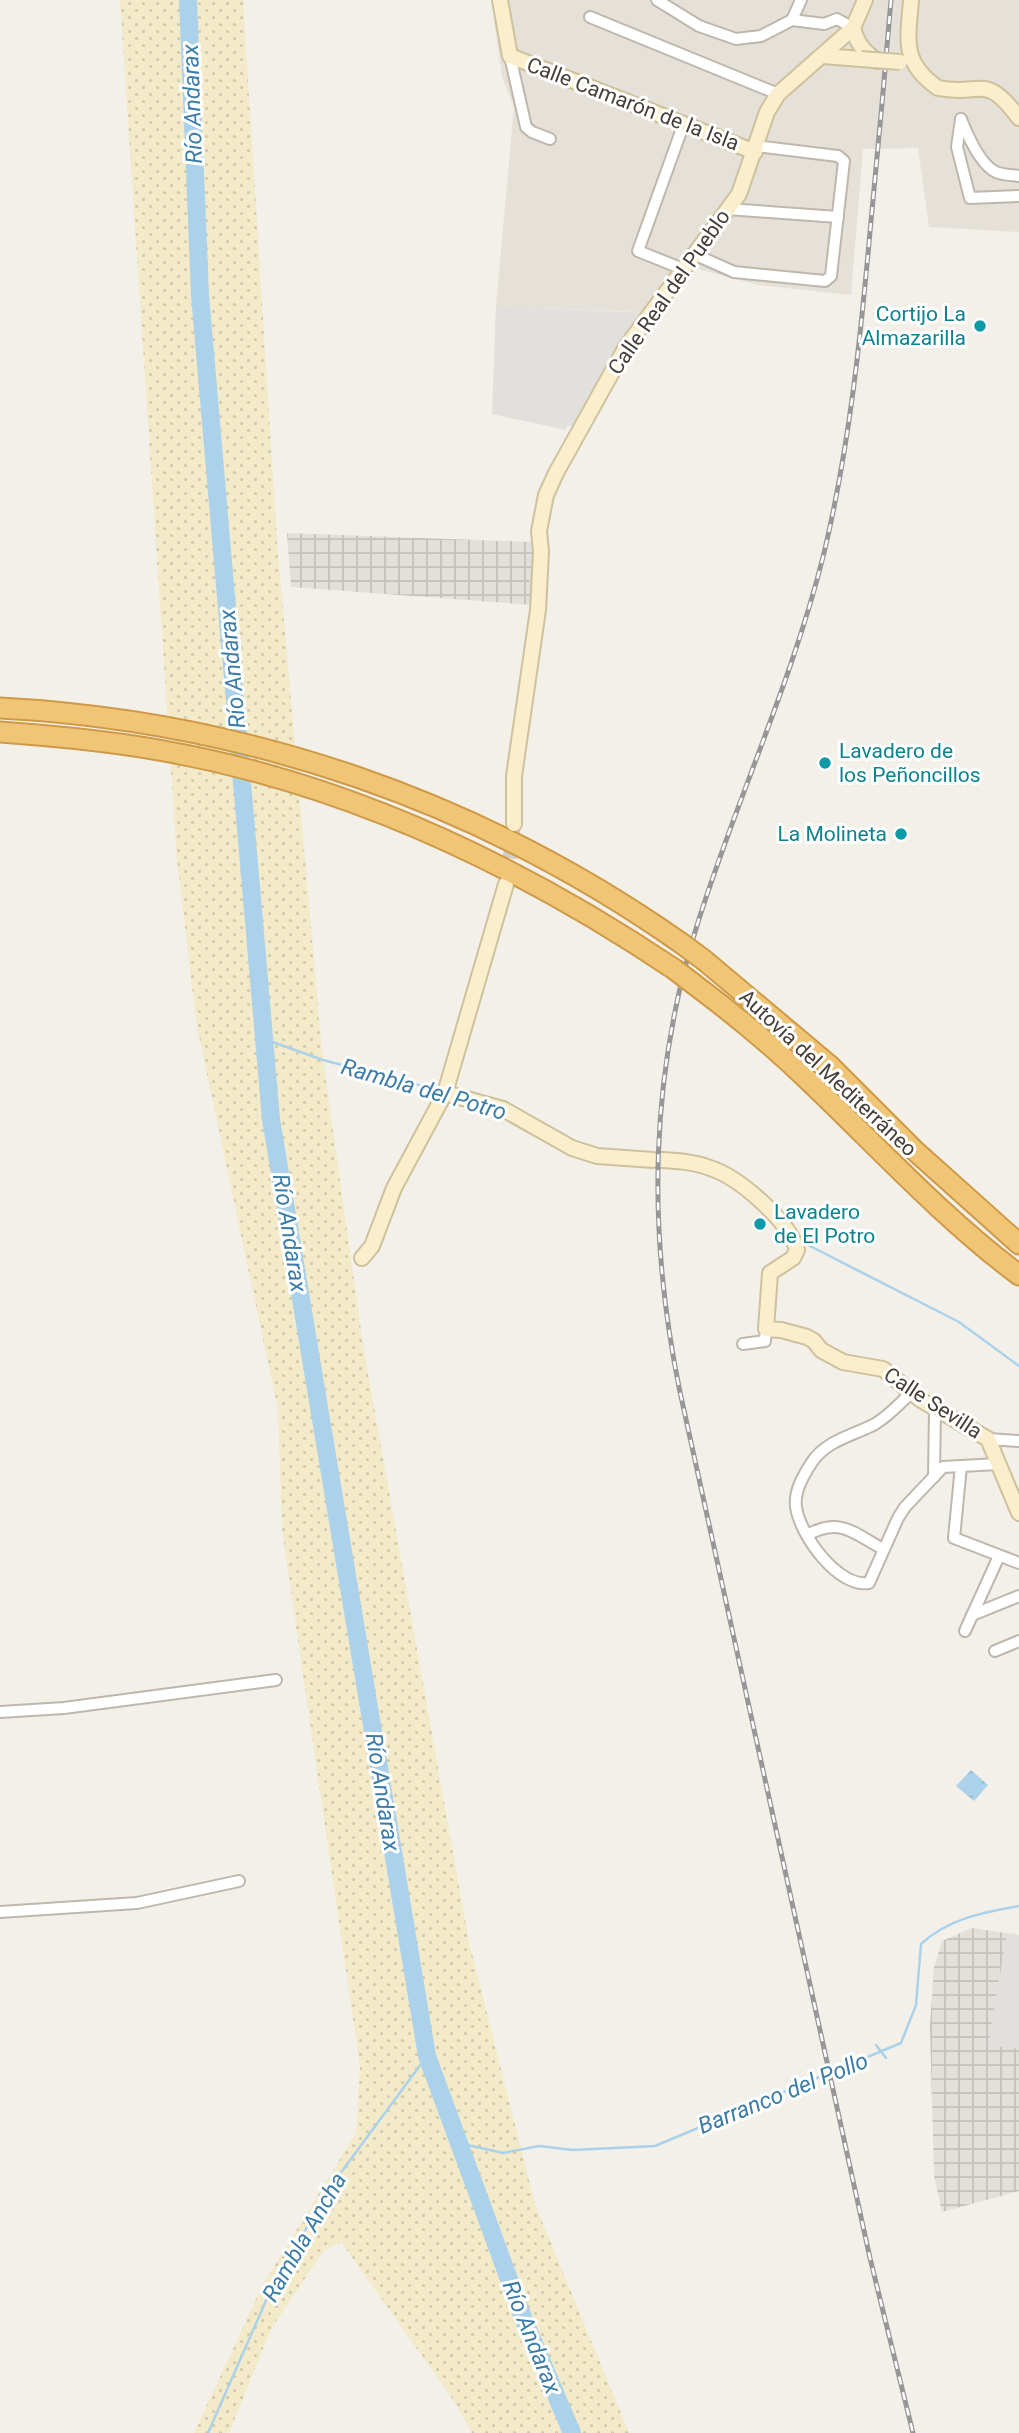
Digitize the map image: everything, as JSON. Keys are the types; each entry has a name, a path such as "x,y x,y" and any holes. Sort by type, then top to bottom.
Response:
{"highway":[{"name":"Autovía del Mediterráneo","path":"0,708 107,716 219,737 300,758 368,780 443,810 534,853 625,904 704,960 829,1065 913,1149 1019,1244"},
{"name":"Autovía del Mediterráneo","path":"0,732 162,750 270,775 370,808 443,838 522,876 601,921 674,969 753,1031 809,1080 959,1227 1019,1275"}],"street":[{"path":"500,0 527,127 532,132 550,139"},
{"path":"792,20 801,0"},
{"name":"Calle Real del Pueblo","path":"514,824 514,776 535,635 541,552 539,531 546,495 626,347 739,194 767,112 778,94 842,40 853,28 865,0"},
{"path":"907,63 911,0"},
{"path":"664,2 699,26 737,38 761,36 792,20 824,24 837,19 853,28 856,41 869,60"},
{"path":"590,17 778,94"},
{"path":"842,40 842,48 869,60"},
{"name":"Calle Camarón de la Isla","path":"510,56 755,149"},
{"path":"823,56 907,63 938,88 989,88 999,95 1019,118"},
{"path":"1018,196 970,198 957,146 961,118 968,137 987,165 996,172 1019,176"},
{"path":"682,269 638,251 684,123"},
{"path":"696,255 734,272 825,281 831,275 844,161 838,156 755,149"},
{"path":"728,209 838,218"},
{"path":"362,1258 372,1246 394,1188 445,1093 506,884"},
{"path":"445,1093 503,1109 572,1149 597,1156 688,1162 712,1168 760,1199 794,1237 797,1250 793,1258 770,1273 765,1341 743,1344"},
{"name":"Calle Sevilla","path":"766,1329 807,1337 821,1350 843,1362 883,1369 935,1409 988,1439 1019,1513"},
{"path":"912,1392 877,1423 821,1450 799,1484 796,1495 799,1520 815,1552 852,1581 860,1585 869,1583 905,1507 943,1467 998,1464"},
{"path":"934,1477 935,1409"},
{"path":"988,1439 1019,1441"},
{"path":"961,1466 954,1538 1019,1563"},
{"path":"807,1535 824,1527 846,1528 883,1549"},
{"path":"964,1632 999,1556"},
{"path":"972,1615 1019,1596"},
{"path":"995,1651 1019,1641"},
{"path":"0,1712 64,1708 276,1680"},
{"path":"0,1912 137,1903 239,1881"}],"shaded area":[{"path":"493,0 1019,0 1019,232 929,227 918,148 863,149 851,295 758,285 694,268 658,313 496,306 514,107 502,77"},
{"path":"496,306 646,313 580,426 567,426 566,430 492,414"},
{"path":"287,533 532,542 532,605 291,587"},
{"path":"972,1928 1019,1935 1019,2191 942,2212 934,2176 930,2026 934,1967 942,1941"},
{"path":"1007,1933 1019,1935 1019,2049 988,2045"}],"sand":[{"path":"120,0 243,0 277,541 322,1052 363,1345 469,1942 535,2204 629,2433 472,2433 454,2401 341,2242 324,2250 271,2329 229,2433 194,2433 262,2286 356,2133 360,2067 282,1530 278,1410 197,1027 177,861"}],"water":[{"path":"971,1770 988,1785 974,1801 956,1786"}],"waterway":[{"name":"Río Andarax","path":"188,0 200,295 271,1119 427,2056 524,2320 572,2433"},
{"name":"Rambla del Potro","path":"264,1039 323,1060 442,1091"},
{"name":"Rambla del Potro","path":"799,1238 804,1243 959,1322 1019,1366"},
{"name":"Barranco del Pollo","path":"459,2143 503,2153 539,2146 573,2150 655,2146 901,2043 916,2005 921,1944 931,1935 954,1923 979,1914 1019,1906"},
{"name":"Barranco del Pollo","path":"876,2045 886,2058"},
{"name":"Rambla Ancha","path":"208,2433 272,2287 331,2186 427,2056"}],"tunnel":[{"path":"507,879 514,824"}],"railway":[{"path":"891,0 859,347 841,471 824,553 797,646 714,873 682,978 662,1095 658,1213 669,1332 680,1392 870,2258 913,2433"}],"place":[{"name":"Cortijo La Almazarilla","path":"980,326"},
{"name":"Lavadero de los Peñoncillos","path":"825,763"},
{"name":"La Molineta","path":"901,834"},
{"name":"Lavadero de El Potro","path":"760,1224"}]}
